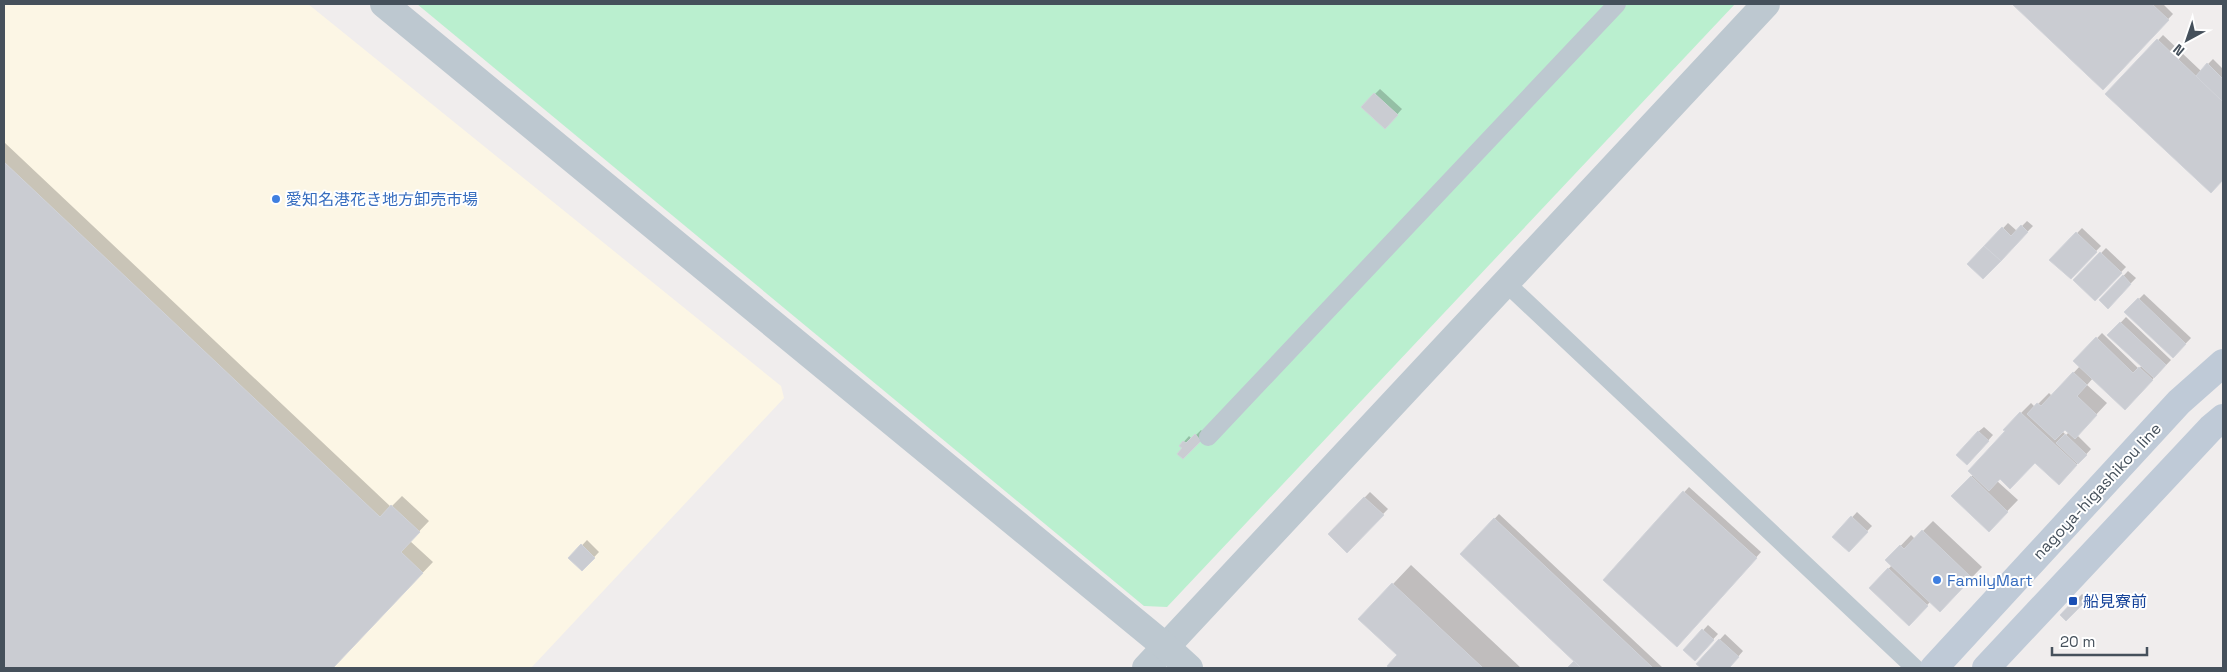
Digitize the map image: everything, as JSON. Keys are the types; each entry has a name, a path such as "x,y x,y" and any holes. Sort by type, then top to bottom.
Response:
{"main road":[{"name":"nagoya-higashikou line","path":"1934,668 2179,402 2223,363"},
{"path":"1986,668 2211,428 2223,418"}],"street":[{"path":"384,4 1166,647 1189,668"},
{"path":"1146,668 1766,4"}],"lane":[{"path":"1208,437 1617,4"},
{"path":"1506,283 1915,668"}],"shaded area":[{"name":"愛知名港花き地方卸売市場","path":"4,4 308,4 781,386 784,398 531,668 4,668"}],"green space":[{"path":"417,4 1735,4 1167,607 1144,606"}],"building":[{"path":"2012,4 2152,4 2169,20 2103,90"},
{"path":"2157,39 2223,102 2223,180 2211,193 2105,94"},
{"path":"2207,63 2223,79 2223,102 2196,76"},
{"path":"1374,93 1398,115 1385,129 1361,107"},
{"path":"4,162 380,517 391,505 420,532 401,552 423,573 333,668 4,668"},
{"path":"2021,225 2028,232 2001,261 1984,246 2002,227 2011,236"},
{"path":"2076,232 2097,252 2071,279 2049,260"},
{"path":"1984,246 2001,261 1983,279 1967,264"},
{"path":"2100,252 2122,273 2095,301 2073,280"},
{"path":"2123,275 2131,284 2108,309 2099,300"},
{"path":"2138,298 2186,344 2173,358 2124,312"},
{"path":"2120,322 2166,365 2154,378 2107,335"},
{"path":"2096,337 2133,373 2139,367 2153,380 2125,410 2073,361"},
{"path":"2073,372 2087,385 2077,396 2097,415 2075,439 2065,430 2055,440 2027,414 2037,403 2041,406"},
{"path":"2020,412 2077,465 2059,485 2035,463 2010,489 2000,479 1989,491 1968,471"},
{"path":"1978,431 1989,441 1967,465 1956,455"},
{"path":"1195,434 1201,441 1183,459 1177,454 1182,448 1179,446 1183,441 1186,443"},
{"path":"2065,434 2087,455 2078,464 2056,443"},
{"path":"1971,476 2008,512 1989,532 1951,496"},
{"path":"1683,491 1757,558 1677,647 1603,580"},
{"path":"1364,497 1384,515 1347,553 1328,534"},
{"path":"1851,516 1868,532 1849,552 1832,537"},
{"path":"1494,518 1653,668 1579,668 1460,554"},
{"path":"1922,530 1972,578 1940,612 1885,560 1900,545 1904,549"},
{"path":"581,544 595,558 582,571 568,558"},
{"path":"1888,568 1928,606 1909,626 1869,588"},
{"path":"1392,583 1483,668 1389,668 1387,666 1397,655 1358,619"},
{"path":"2076,598 2083,604 2066,621 2060,615"},
{"path":"1702,629 1714,640 1695,661 1683,650"},
{"path":"1719,639 1739,657 1729,668 1701,668 1696,664"},
{"path":"1574,661 1580,667 1567,668"}],"place":[{"name":"愛知名港花き地方卸売市場","path":"276,199"},
{"name":"FamilyMart","path":"1937,580"},
{"name":"船見寮前","path":"2073,601"}]}
